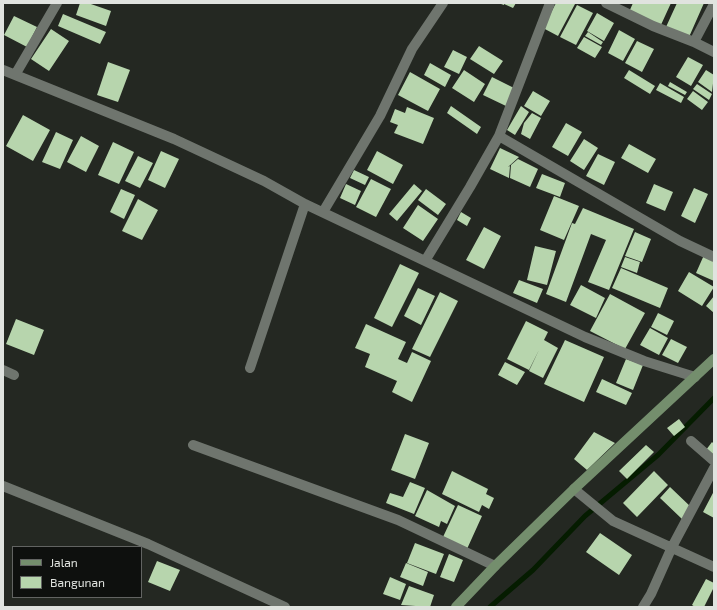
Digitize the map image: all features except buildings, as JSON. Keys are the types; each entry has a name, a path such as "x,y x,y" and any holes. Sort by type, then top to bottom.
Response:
{"main road":[{"path":"456,607 494,566 574,489 714,359"}],"street":[{"path":"15,75 57,3"},
{"path":"323,212 380,116 412,49 443,3"},
{"path":"425,261 499,136 550,3"},
{"path":"606,3 652,26 694,42 714,52"},
{"path":"694,42 714,4"},
{"path":"3,70 174,139 264,181 305,204 585,337 644,361 695,377"},
{"path":"499,136 674,237 714,257"},
{"path":"250,368 305,204"},
{"path":"3,370 14,375"},
{"path":"691,441 714,461"},
{"path":"193,445 398,520 494,566"},
{"path":"643,607 651,594 672,547 714,468"},
{"path":"3,486 148,544 285,607"},
{"path":"574,489 613,521 714,567"}],"waterway":[{"path":"490,607 533,570 585,516 658,455 714,398"}]}
